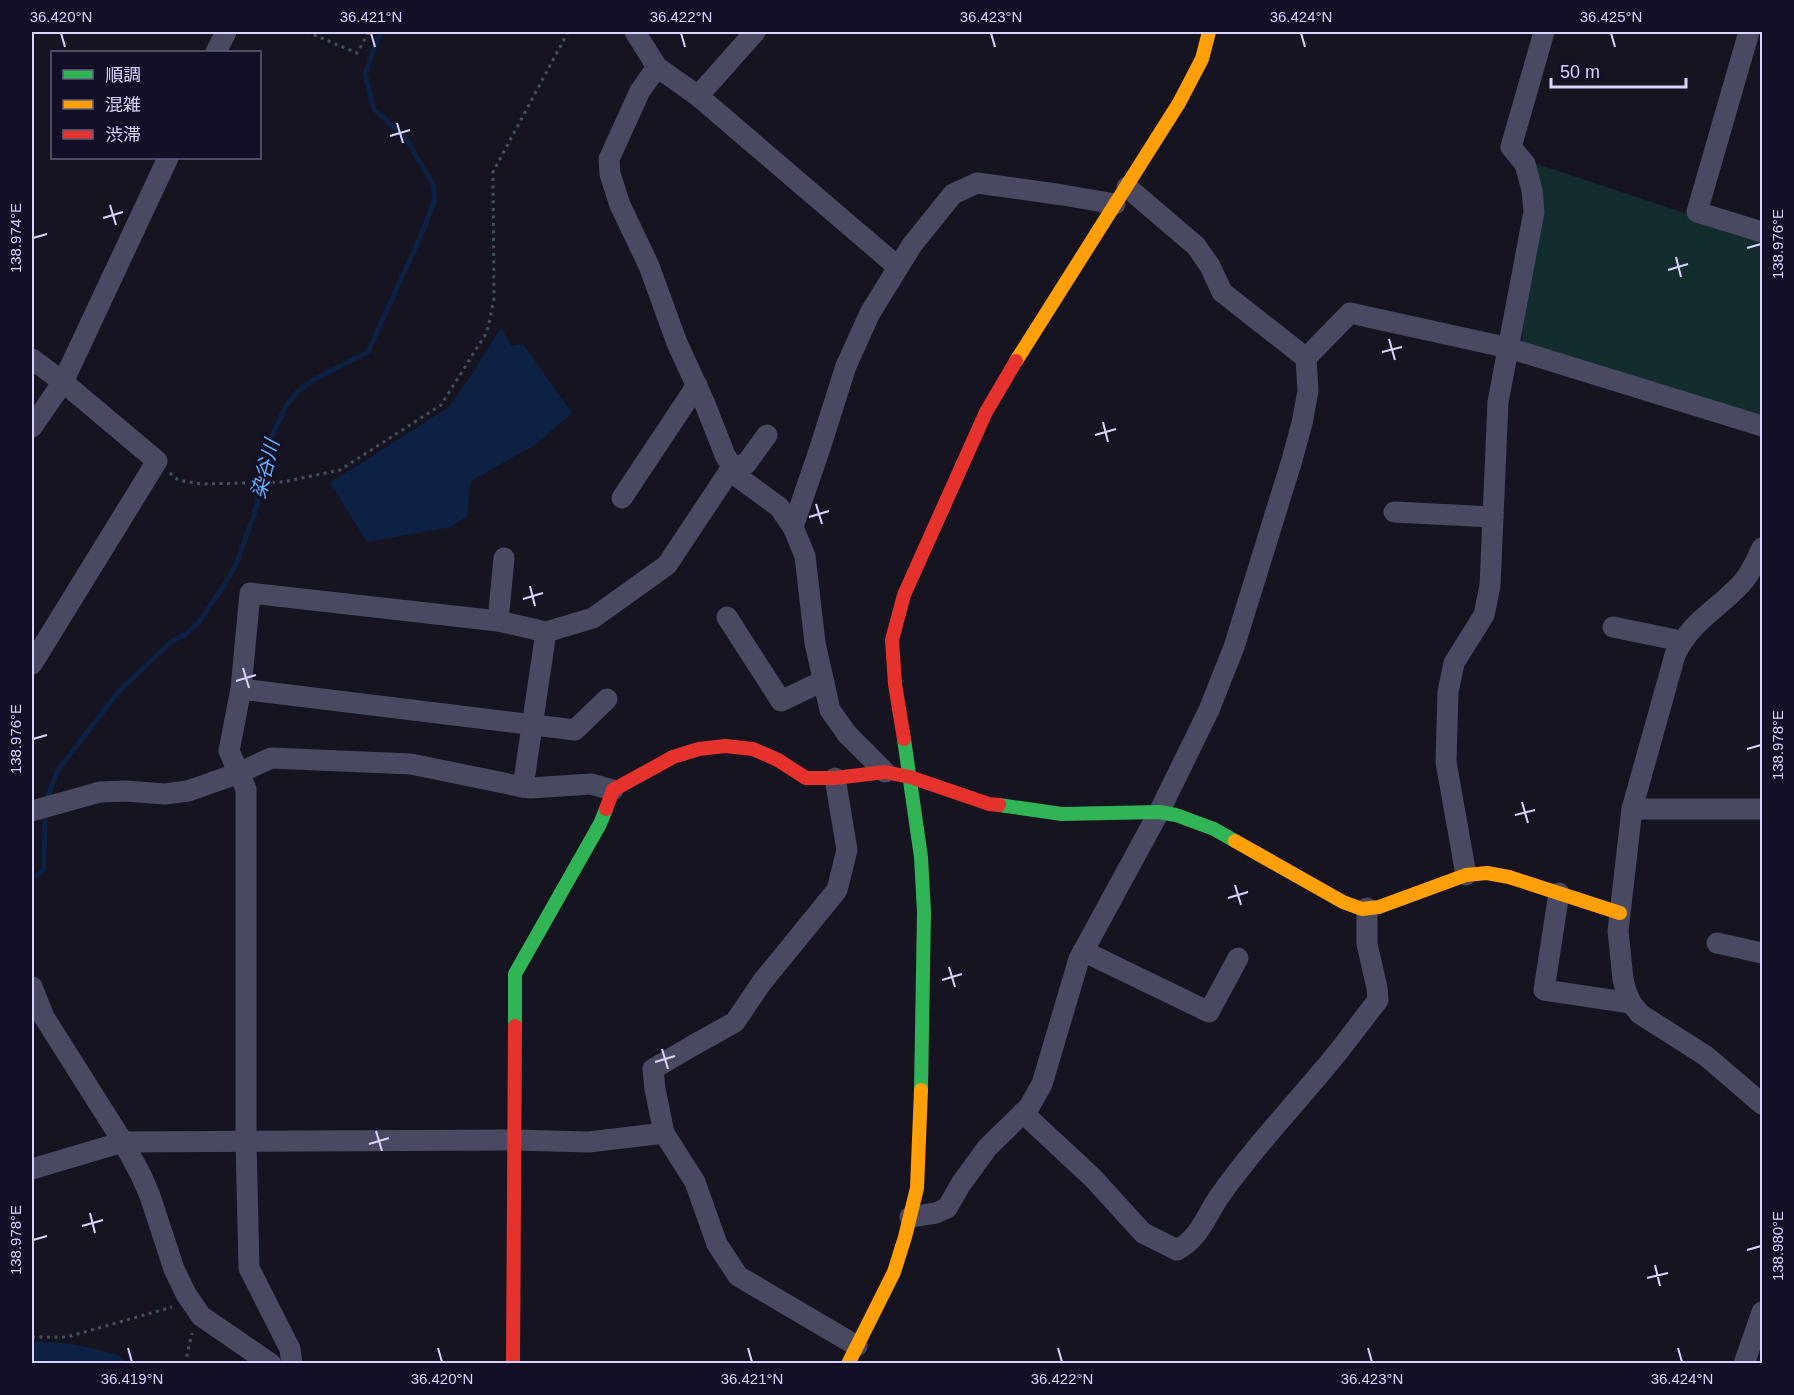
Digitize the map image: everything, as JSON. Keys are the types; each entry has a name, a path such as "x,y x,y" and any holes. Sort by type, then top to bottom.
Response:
{"street":[{"path":"216,51 226,32"},
{"path":"635,32 657,67 698,96 898,267"},
{"path":"698,96 755,32"},
{"path":"1466,875 1446,762 1448,692 1454,663 1484,615 1490,586 1498,402 1534,212 1532,190 1525,164 1511,147 1544,32"},
{"path":"1749,32 1697,212 1762,232"},
{"path":"835,778 847,850 837,890 762,982 735,1022 653,1069 664,1133 695,1182 717,1244 738,1276 853,1355 894,1272 917,1188 924,912 921,857 895,684 892,640 904,595 986,412 1027,342 1179,103 1202,59 1210,33"},
{"path":"657,67 640,91 609,159 610,174 620,205 649,266 677,343 697,385 725,455 738,477 779,507 793,527 805,556 815,643 830,710 847,734 885,772"},
{"path":"32,427 63,382 168,159"},
{"path":"793,527 846,366 870,313 912,245 953,194 977,183 1063,195 1121,196 1196,246 1222,292 1306,358"},
{"path":"910,1217 936,1214 947,1208 987,1148 1029,1107 1042,1084 1079,959 1159,812 1209,710 1234,647 1302,423 1308,391 1306,358 1350,313 1509,348 1762,426"},
{"path":"32,359 157,461 32,664"},
{"path":"622,498 697,385"},
{"path":"292,1364 290,1349 249,1268 246,1141 246,789 229,752 241,689 250,593 498,621 546,632 593,618 667,565 732,467 746,464 767,435"},
{"path":"1394,513 1493,517"},
{"path":"1762,548 1742,584 1681,641 1632,809 1618,931 1626,991 1631,1003 1640,1014 1706,1056 1762,1104"},
{"path":"498,621 504,558"},
{"path":"727,617 781,701 823,681"},
{"path":"1613,627 1681,641"},
{"path":"523,787 546,632"},
{"path":"241,689 574,730 607,699"},
{"path":"513,1364 515,974 600,824 613,790 673,757 699,749 725,746 753,749 778,760 806,778 835,778 885,772 910,777 989,804 1062,814 1159,812 1176,815 1215,829 1343,902 1362,909 1379,907 1466,875 1487,873 1498,874 1620,913"},
{"path":"32,811 100,792 165,794 188,791 239,773 271,758 411,764 523,787 591,784 613,790"},
{"path":"1632,809 1762,809"},
{"path":"1559,893 1544,990 1631,1003"},
{"path":"1023,1113 1093,1178 1143,1233 1177,1250 1185,1246 1203,1226 1210,1210 1238,1169 1325,1068 1378,1000 1367,944 1367,908"},
{"path":"1717,943 1762,953"},
{"path":"1083,951 1209,1012 1238,958"},
{"path":"32,987 44,1017 123,1142 141,1175 174,1269 196,1309 272,1364"},
{"path":"32,1169 123,1142 514,1140 589,1142 664,1133"},
{"path":"1744,1364 1762,1312"}],"path":[{"path":"307,32 357,53 369,32"},
{"path":"157,461 178,480 202,484 283,482 340,470 441,405 487,332 492,310 494,299 493,172 568,32"},
{"path":"32,1337 67,1337 196,1309 185,1364"}],"green space":[{"path":"1534,163 1762,239 1762,419 1524,346 1522,334 1537,239"}],"water":[{"path":"501,327 511,346 523,344 572,413 535,445 471,481 467,516 451,527 367,542 330,483 449,407"}],"waterway":[{"name":"染谷川","path":"46,801 58,770 119,691 172,641 186,634 198,623 225,584 237,562 254,515 265,473 269,442 286,406 298,391 315,379 368,352 422,233 435,199 433,184 405,137 374,109 365,74 382,32"},
{"name":"染谷川","path":"32,877 44,869 45,813"},
{"path":"32,1352 63,1353 114,1364"}],"traffic: fast":[{"path":"904,739 921,857 924,912 921,1090"},
{"path":"999,805 1062,814 1159,812 1176,815 1214,829 1235,841"},
{"path":"515,1026 515,974 600,824 606,809"}],"traffic: slow":[{"path":"1016,361 1179,103 1202,59 1209,32"},
{"path":"1235,841 1343,902 1362,909 1379,907 1466,875 1487,873 1509,877 1620,913"},
{"path":"848,1364 894,1272 905,1237 917,1188 921,1090"}],"traffic: jam":[{"path":"904,739 895,684 892,640 904,595 986,412 1016,361"},
{"path":"606,809 613,790 673,757 699,749 725,746 753,749 778,760 806,778 835,778 885,772 910,777 989,804 999,805"},
{"path":"513,1364 515,1026"}]}
